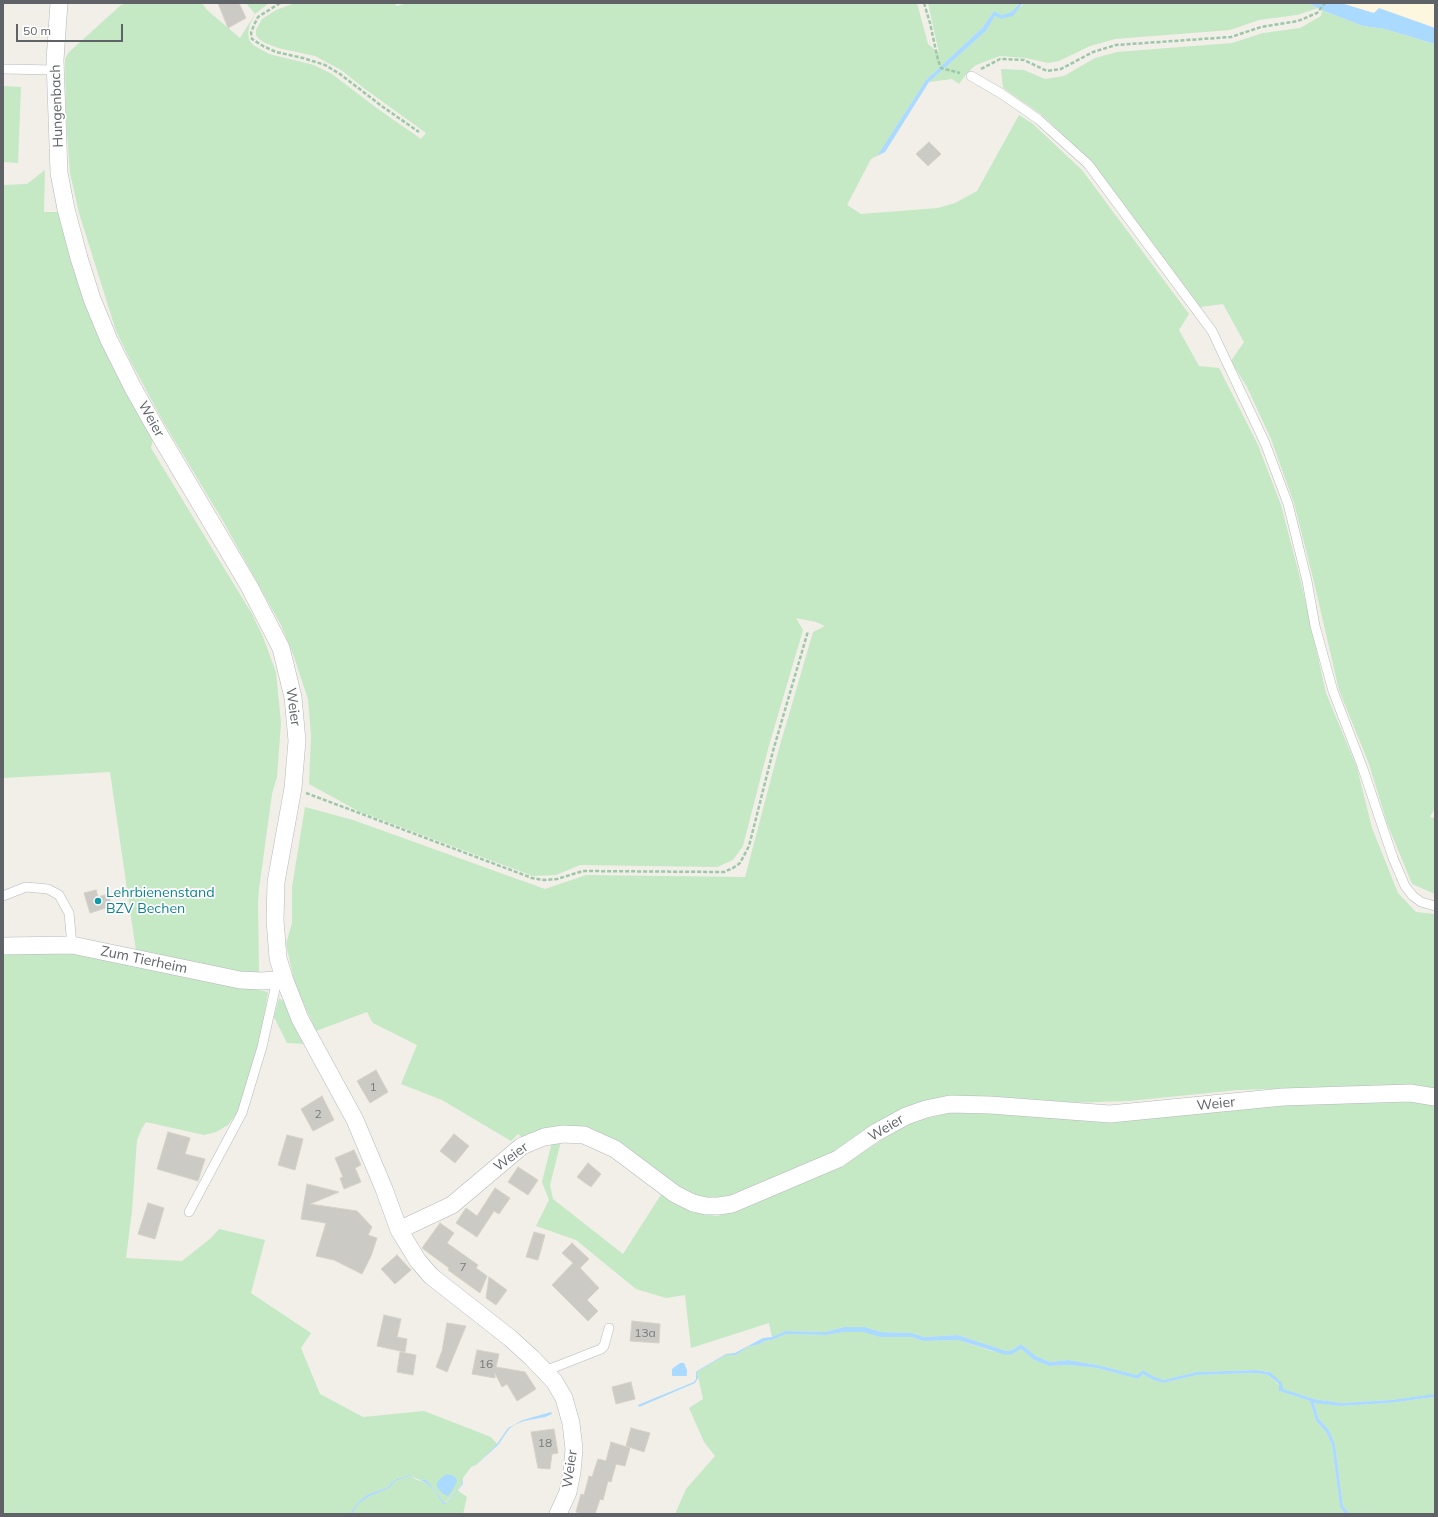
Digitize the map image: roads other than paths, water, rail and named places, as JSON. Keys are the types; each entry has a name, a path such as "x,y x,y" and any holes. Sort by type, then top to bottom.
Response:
{"street":[{"name":"Hungenbach","path":"59,3 56,31 55,70 60,173 66,209"},
{"name":"Weier","path":"66,209 78,258 92,299 109,340 133,388 249,586 281,648 294,697 297,741 293,788 276,882 275,920 280,979 355,1120 384,1188 399,1230 418,1261 431,1276 510,1338 545,1371 554,1381 564,1398 571,1423 573,1442 572,1472 568,1492 558,1514"},
{"name":"Zum Tierheim","path":"3,946 72,945 240,980 280,979"},
{"name":"Weier","path":"399,1230 452,1204 522,1146 544,1137 563,1134 584,1135 615,1149 675,1194 694,1203 706,1206 719,1206 732,1204 838,1159 875,1133 906,1116 926,1109 950,1104 990,1105 1110,1114 1283,1097 1403,1093 1435,1097"}],"lane":[{"path":"3,69 55,70"},
{"path":"971,76 1002,94 1038,118 1088,164 1212,332 1265,443 1288,504 1307,581 1316,626 1333,691 1362,766 1393,858 1405,886 1413,896 1421,902 1435,906"},
{"path":"3,896 26,887 48,889 59,895 69,913 72,945"},
{"path":"189,1212 242,1112 262,1047 280,979"},
{"path":"545,1371 601,1349 604,1346 609,1328"}],"water":[{"path":"1020,3 1023,3 1013,16 1001,19 995,16 986,31 929,82 885,152 877,156 926,80 982,28 994,11 1002,15 1011,12"},
{"path":"1308,3 1341,3 1374,13 1379,8 1435,28 1435,44 1385,29 1363,26"},
{"path":"844,1327 865,1327 881,1332 912,1333 924,1337 958,1335 1006,1351 1012,1350 1021,1344 1036,1356 1050,1362 1068,1360 1098,1365 1137,1375 1143,1370 1163,1380 1196,1372 1256,1370 1270,1372 1282,1383 1283,1389 1314,1399 1341,1403 1390,1400 1435,1394 1435,1397 1390,1403 1341,1406 1314,1403 1319,1419 1329,1430 1335,1444 1343,1506 1350,1514 1345,1514 1340,1507 1332,1445 1326,1432 1316,1421 1310,1401 1279,1391 1279,1384 1268,1375 1256,1373 1197,1375 1163,1383 1151,1379 1143,1374 1138,1379 1097,1368 1068,1365 1049,1366 1034,1360 1021,1349 1013,1354 1006,1355 958,1340 923,1341 911,1337 880,1337 864,1332 845,1332 826,1335 786,1334 748,1347 736,1355 726,1355 697,1372 698,1378 695,1383 639,1407 638,1405 694,1382 697,1371 726,1354 735,1353 763,1338 772,1337 785,1331 825,1332"},
{"path":"680,1363 684,1363 687,1370 687,1376 672,1376 672,1369"},
{"path":"551,1412 552,1414 545,1417 524,1421 514,1425 509,1429 498,1445 476,1465 497,1444 508,1428 523,1420"},
{"path":"447,1474 454,1476 457,1481 448,1496 443,1494 437,1487 437,1483 440,1479"},
{"path":"410,1475 416,1478 410,1476 395,1481 389,1488 368,1497 358,1504 352,1514 350,1514 357,1503 367,1495 388,1487 394,1480"},
{"path":"463,1478 463,1484 446,1504 443,1504 434,1490 425,1482 418,1479 426,1480 435,1490 444,1503 446,1503 462,1484"}],"place":[{"name":"Lehrbienenstand BZV Bechen","path":"98,901"}]}
